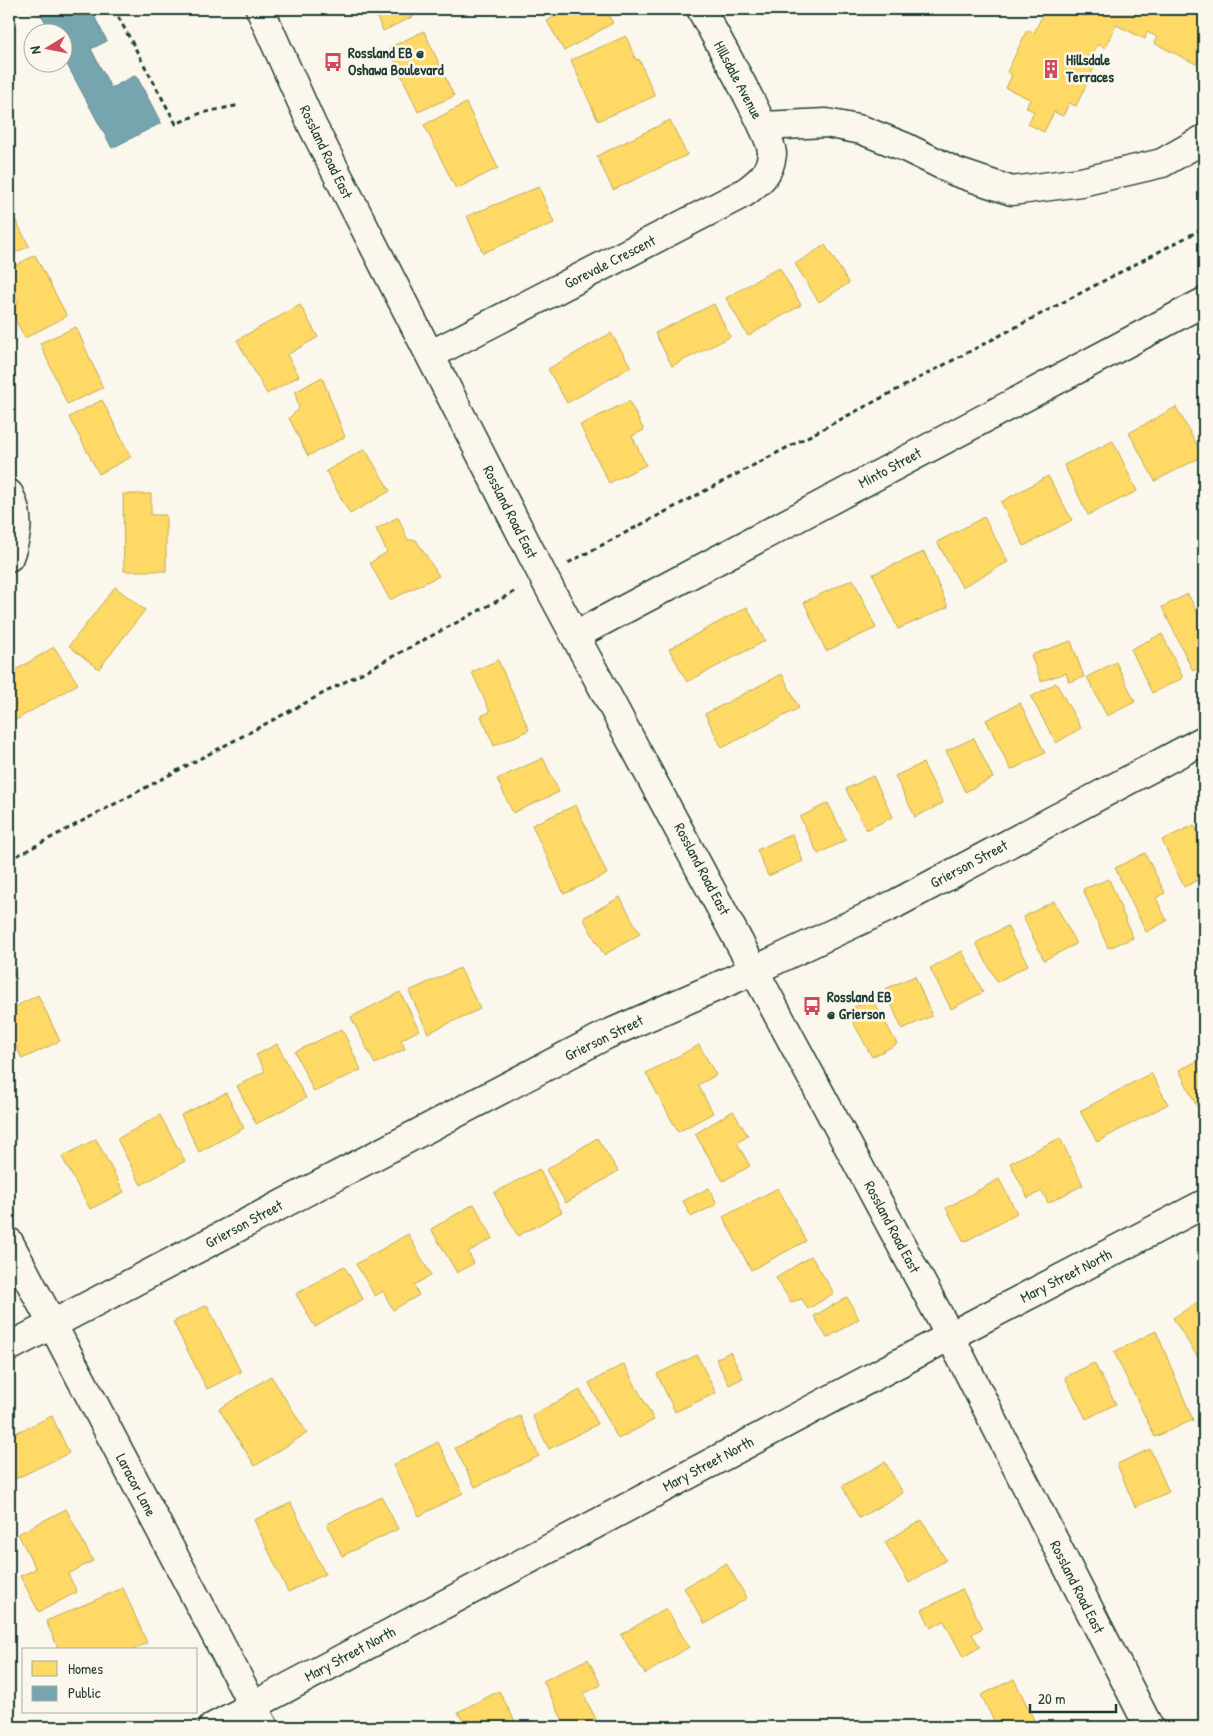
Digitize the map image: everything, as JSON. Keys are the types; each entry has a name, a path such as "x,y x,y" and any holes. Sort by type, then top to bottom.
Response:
{"street":[{"name":"Rossland Road East","path":"260,9 312,126 543,576 950,1336 1149,1727"},
{"name":"Hillsdale Avenue","path":"701,9 763,126 772,152"},
{"path":"763,126 826,123 862,130 905,147 956,172 1012,191 1081,182 1162,163 1204,139"},
{"name":"Gorevale Crescent","path":"430,355 744,193 766,175 772,152"},
{"name":"Minto Street","path":"576,635 1204,302"},
{"path":"9,494 14,505 17,537 9,557"},
{"name":"Grierson Street","path":"9,1347 606,1035 755,970 895,904 1204,740"},
{"name":"Mary Street North","path":"213,1727 258,1717 950,1336 1204,1204"},
{"name":"Laracor Lane","path":"9,1242 258,1717"}],"path":[{"path":"114,9 176,124 201,113 240,105"},
{"path":"579,557 1204,228"},
{"path":"9,860 517,590"}],"building: Homes":[{"path":"373,9 418,9 420,13 383,31"},
{"path":"557,9 605,9 613,23 564,51 547,21 560,13"},
{"name":"Hillsdale Terraces","path":"1038,9 1204,9 1204,60 1199,58 1196,64 1154,43 1157,37 1147,32 1145,39 1116,25 1105,48 1098,44 1089,62 1095,66 1076,106 1069,103 1063,116 1054,112 1044,132 1028,124 1034,111 1026,108 1030,99 1006,88 1012,75 1007,72 1027,30 1034,33 1042,16 1036,13"},
{"path":"424,31 454,96 418,112 389,48"},
{"path":"626,36 636,60 639,59 655,96 598,121 571,60"},
{"path":"466,103 498,168 456,189 424,125"},
{"path":"670,120 687,155 613,190 597,156"},
{"path":"539,187 554,223 483,253 467,216"},
{"path":"15,219 29,246 9,256 9,223"},
{"path":"825,245 849,283 819,302 795,264"},
{"path":"35,255 67,316 25,338 9,308 19,303 9,284 9,269"},
{"path":"779,267 801,305 748,336 726,298"},
{"path":"714,304 730,337 672,366 655,333"},
{"path":"300,305 318,337 287,355 299,376 267,394 237,340"},
{"path":"76,327 103,388 67,404 40,343"},
{"path":"611,333 631,367 567,403 548,369"},
{"path":"322,377 345,437 308,456 289,418 299,409 295,392"},
{"path":"1204,399 1204,414 1199,401"},
{"path":"102,400 131,457 99,474 69,417"},
{"path":"629,401 644,430 632,436 646,465 609,483 580,425"},
{"path":"1176,407 1203,456 1155,481 1129,433"},
{"path":"1113,441 1137,491 1088,515 1064,465"},
{"path":"365,449 390,491 350,514 326,471"},
{"path":"1048,476 1072,520 1024,546 1001,502"},
{"path":"123,494 151,494 151,515 166,515 166,571 124,571"},
{"path":"398,517 408,540 416,540 439,576 390,600 370,563 387,552 376,529"},
{"path":"984,517 1008,562 962,587 937,542"},
{"path":"924,552 948,607 898,629 873,574"},
{"path":"853,579 876,628 826,651 804,602"},
{"path":"115,587 145,610 99,669 69,646"},
{"path":"1188,594 1204,627 1204,666 1193,671 1162,607"},
{"path":"747,607 765,641 687,682 669,649"},
{"path":"1162,634 1183,678 1152,693 1131,649"},
{"path":"1071,641 1084,677 1069,682 1066,673 1041,681 1031,655"},
{"path":"54,647 78,684 14,721 9,712 9,674"},
{"path":"498,660 529,730 494,746 481,716 490,712 472,672"},
{"path":"1116,662 1135,702 1107,716 1087,677"},
{"path":"782,674 799,708 722,748 705,714"},
{"path":"1056,683 1081,728 1056,743 1031,697"},
{"path":"1020,703 1045,753 1011,770 986,720"},
{"path":"974,738 993,778 965,792 946,751"},
{"path":"543,758 559,792 513,813 497,779"},
{"path":"923,763 943,803 915,817 895,776"},
{"path":"873,776 893,817 866,830 846,789"},
{"path":"828,803 846,840 818,854 800,817"},
{"path":"576,805 607,874 564,894 532,825"},
{"path":"1194,825 1204,848 1204,894 1198,880 1184,887 1162,840"},
{"path":"792,834 803,861 768,876 757,850"},
{"path":"1145,853 1165,893 1156,898 1167,921 1146,932 1115,868"},
{"path":"1109,879 1133,938 1108,948 1083,889"},
{"path":"620,897 640,934 604,955 583,918"},
{"path":"1054,901 1076,944 1044,960 1023,917"},
{"path":"1007,926 1028,965 997,982 976,943"},
{"path":"962,951 983,992 951,1009 930,968"},
{"path":"9,959 16,975 9,978"},
{"path":"460,968 480,1009 428,1033 409,991"},
{"path":"915,976 932,1016 902,1029 885,989"},
{"path":"400,992 419,1030 401,1040 405,1049 375,1064 351,1017"},
{"path":"38,995 60,1041 22,1059 9,1031 9,1010"},
{"path":"872,998 897,1044 872,1057 847,1011"},
{"path":"342,1029 361,1070 314,1092 295,1052"},
{"path":"277,1044 306,1098 256,1124 237,1086 265,1071 256,1055"},
{"path":"699,1045 716,1075 698,1085 713,1113 678,1132 646,1073"},
{"path":"1204,1058 1204,1111 1200,1113 1179,1070"},
{"path":"1151,1073 1168,1104 1097,1142 1080,1111"},
{"path":"226,1093 244,1128 199,1152 181,1115"},
{"path":"733,1111 748,1136 737,1143 750,1166 723,1181 695,1134"},
{"path":"160,1115 185,1161 141,1185 117,1139"},
{"path":"597,1138 618,1171 566,1203 546,1170"},
{"path":"1060,1138 1083,1185 1048,1203 1042,1191 1028,1198 1010,1163"},
{"path":"96,1139 124,1192 90,1209 62,1157"},
{"path":"539,1169 562,1212 518,1236 494,1193"},
{"path":"999,1179 1017,1213 964,1242 946,1208"},
{"path":"709,1188 717,1204 691,1217 683,1201"},
{"path":"778,1188 806,1241 751,1270 723,1217"},
{"path":"474,1204 493,1238 468,1252 474,1263 457,1273 431,1229"},
{"path":"408,1234 431,1275 414,1285 419,1295 393,1310 383,1291 375,1296 356,1264"},
{"path":"811,1256 834,1293 808,1309 802,1299 791,1302 776,1278"},
{"path":"344,1266 363,1299 315,1327 296,1294"},
{"path":"847,1297 859,1319 827,1338 814,1316"},
{"path":"1200,1301 1204,1308 1204,1351 1197,1356 1173,1318"},
{"path":"207,1305 241,1372 207,1389 173,1322"},
{"path":"1156,1331 1193,1420 1155,1437 1114,1352"},
{"path":"730,1352 743,1378 729,1385 716,1359"},
{"path":"697,1355 716,1393 675,1412 657,1374"},
{"path":"1094,1363 1116,1404 1086,1419 1065,1377"},
{"path":"624,1364 654,1420 618,1439 589,1383"},
{"path":"271,1376 307,1433 255,1466 219,1409"},
{"path":"580,1390 598,1424 549,1449 532,1415"},
{"path":"52,1416 69,1453 9,1482 9,1436"},
{"path":"520,1416 539,1456 475,1487 455,1448"},
{"path":"438,1442 463,1493 419,1516 393,1465"},
{"path":"1150,1449 1169,1492 1135,1507 1117,1464"},
{"path":"885,1462 903,1493 859,1518 842,1486"},
{"path":"382,1497 398,1529 342,1556 327,1524"},
{"path":"291,1503 325,1574 288,1592 254,1520"},
{"path":"66,1509 93,1561 68,1574 77,1592 39,1612 20,1576 36,1569 18,1534"},
{"path":"922,1520 946,1560 909,1583 885,1542"},
{"path":"726,1563 747,1598 705,1624 684,1588"},
{"path":"123,1588 147,1643 137,1648 58,1648 46,1621"},
{"path":"962,1589 983,1628 972,1634 980,1647 963,1657 944,1621 931,1628 922,1610"},
{"path":"666,1608 689,1647 645,1674 621,1635"},
{"path":"1204,1626 1204,1639 1198,1629"},
{"path":"588,1659 601,1685 583,1694 596,1719 580,1727 566,1727 543,1681"},
{"path":"1014,1679 1037,1726 997,1727 981,1695"},
{"path":"499,1691 518,1727 466,1727 458,1712"}],"building: Public":[{"path":"38,9 80,9 83,14 91,10 107,41 91,49 111,88 136,75 161,123 112,148 71,72 72,22 45,22"}],"place":[{"name":"Rossland EB @ Oshawa Boulevard","path":"333,62"},
{"name":"Hillsdale Terraces","path":"1051,69"},
{"name":"Rossland EB @ Grierson","path":"812,1006"}]}
